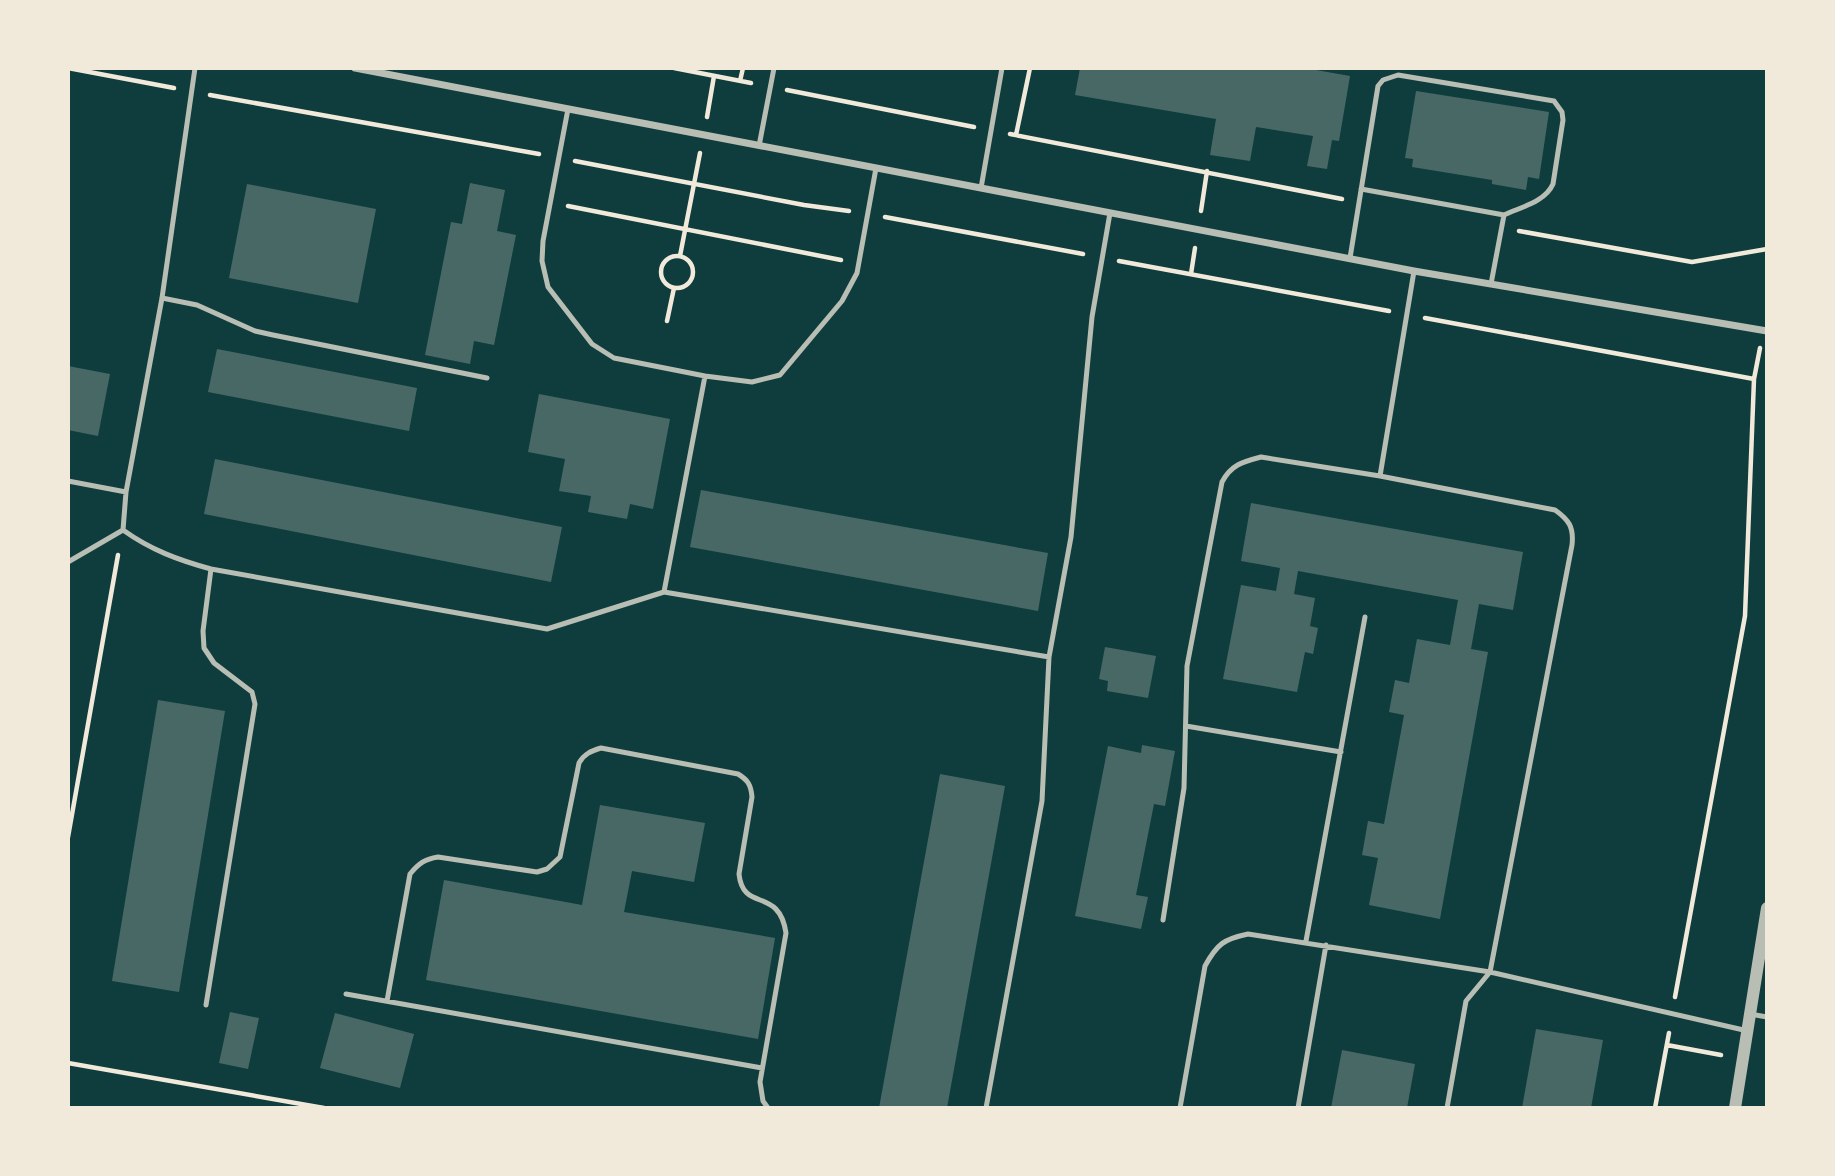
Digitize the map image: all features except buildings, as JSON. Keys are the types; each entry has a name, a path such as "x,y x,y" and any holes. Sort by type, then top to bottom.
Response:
{"street":[{"path":"355,68 1414,271 1767,331"},
{"path":"1735,1108 1767,908"}],"lane":[{"path":"123,530 126,492 162,298 195,68"},
{"path":"759,146 774,68"},
{"path":"981,188 1002,68"},
{"path":"1350,258 1361,189 1378,86 1383,80 1398,75 1554,101 1559,105 1563,120 1553,184 1549,192 1504,215 1361,189"},
{"path":"568,109 543,241 542,261 548,287 592,344 614,358 705,376 752,382 780,375 842,300 857,273 877,168"},
{"path":"986,1108 1042,802 1049,657 1071,537 1091,317 1110,213"},
{"path":"1491,284 1504,215"},
{"path":"1380,476 1414,271"},
{"path":"162,298 211,309 264,333 487,378"},
{"path":"664,592 705,376"},
{"path":"1163,920 1184,788 1187,667 1222,482 1230,468 1261,457 1380,476 1555,510 1568,519 1573,532 1490,972 1466,1001 1447,1108"},
{"path":"68,481 126,492"},
{"path":"123,530 144,545 173,559 211,569 547,629 664,592 1049,657"},
{"path":"68,562 123,530"},
{"path":"206,1005 255,704 252,692 214,663 204,648 203,631 211,569"},
{"path":"1306,942 1365,617"},
{"path":"1186,726 1341,752"},
{"path":"387,1001 411,874 418,864 438,857 537,872 547,869 560,856 579,763 583,757 601,748 738,774 746,779 752,797 739,874 740,884 752,897 776,907 784,919 786,933 760,1082 763,1101 768,1108"},
{"path":"1180,1108 1205,966 1214,949 1229,937 1248,933 1490,972 1748,1031"},
{"path":"1298,1108 1326,945"},
{"path":"346,994 762,1068"},
{"path":"1750,1014 1767,1017"}],"path":[{"path":"68,68 1754,379 1745,616 1655,1108"},
{"path":"674,68 1359,202"},
{"path":"740,81 743,68"},
{"path":"1016,135 1030,68"},
{"path":"680,256 714,76"},
{"path":"550,202 858,264"},
{"path":"1502,228 1692,262 1767,249"},
{"path":"680,256 690,262 693,275 686,286 674,288 664,281 661,269 667,260 680,256"},
{"path":"667,321 674,288"},
{"path":"68,837 123,530"},
{"path":"1667,1045 1743,1059"},
{"path":"68,1063 324,1108"}]}
